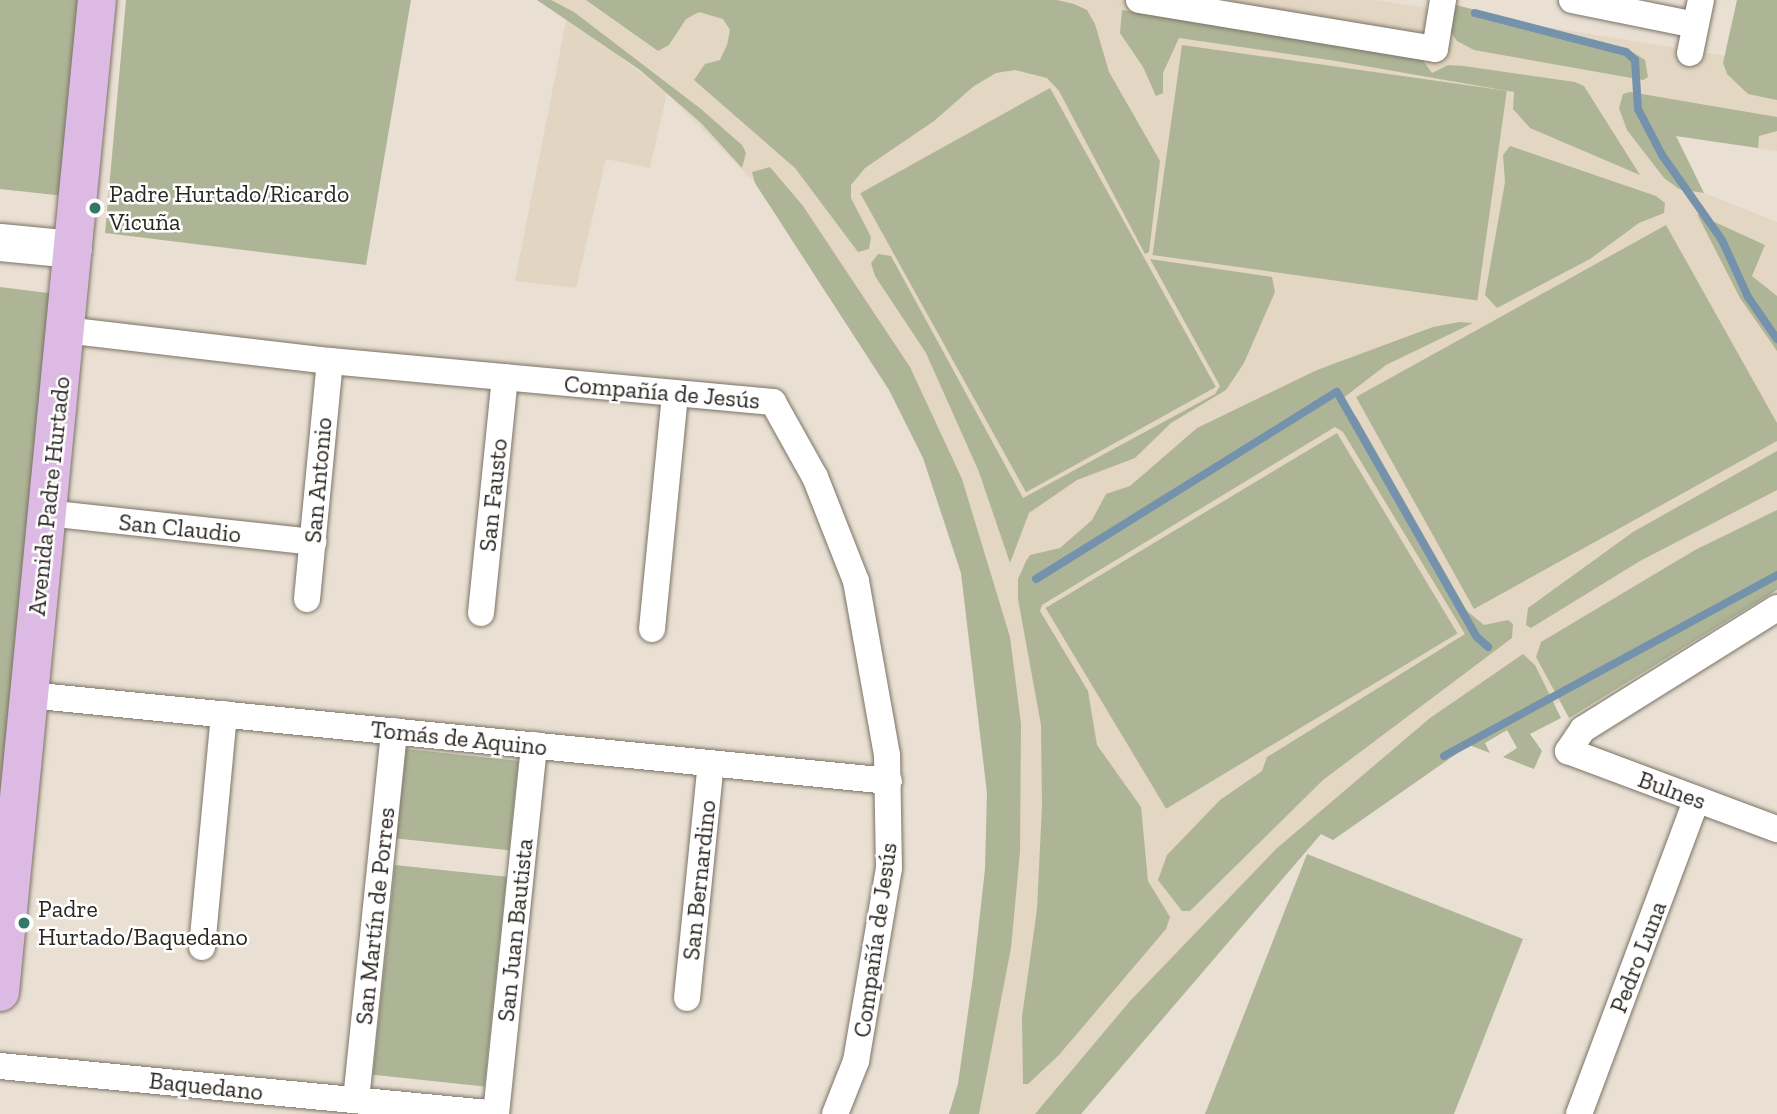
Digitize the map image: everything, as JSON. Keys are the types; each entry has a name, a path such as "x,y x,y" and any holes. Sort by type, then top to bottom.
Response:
{"main road":[{"name":"Avenida Padre Hurtado","path":"0,992 97,0"}],"street":[{"path":"1139,0 1435,49 1443,0"},
{"path":"1572,0 1699,12 1690,53"},
{"path":"0,242 73,250"},
{"name":"Compañía de Jesús","path":"65,330 330,361 773,402 799,443 856,582 885,728 889,781 888,868 861,1041 835,1114"},
{"name":"San Antonio","path":"307,599 330,361"},
{"name":"San Fausto","path":"481,613 505,377"},
{"path":"652,629 676,393"},
{"name":"San Claudio","path":"47,513 313,542"},
{"name":"Bulnes","path":"1777,608 1583,729 1568,751 1777,829"},
{"name":"Tomás de Aquino","path":"29,695 889,781"},
{"path":"202,947 224,714"},
{"name":"San Martín de Porres","path":"356,1100 394,731"},
{"name":"San Juan Bautista","path":"496,1114 534,745"},
{"name":"San Bernardino","path":"687,998 711,763"},
{"name":"Pedro Luna","path":"1579,1114 1697,799"},
{"name":"Baquedano","path":"0,1066 255,1102 356,1100 425,1111 496,1114"}],"shaded area":[{"path":"537,0 1376,0 1777,64 1777,151 1676,136 1704,193 1777,222 1777,584 1484,743 1469,745 1333,840 1321,834 1081,1114 949,1114 958,1084 973,977 985,869 987,793 961,573 923,458 889,390 755,183 667,93 604,42"},
{"path":"567,16 667,93 650,168 606,159 576,288 515,281"}],"green space":[{"path":"0,0 85,0 65,196 0,189"},
{"path":"126,0 411,0 366,265 105,233"},
{"path":"537,0 551,0 574,12 701,109 742,145 746,153 742,168 701,123 640,70"},
{"path":"586,0 1057,0 1074,4 1087,10 1095,24 1109,72 1160,161 1149,252 1145,254 1059,91 1047,78 1015,70 996,73 974,86 934,121 865,168 851,185 851,198 871,237 869,249 858,252 795,168 694,80 705,64 720,60 730,30 723,19 699,12 686,19 669,45 658,51"},
{"path":"1737,0 1777,0 1777,100 1748,94 1727,74 1723,63"},
{"path":"1456,5 1626,48 1645,60 1648,77 1643,80 1474,50 1457,41 1450,31 1449,17"},
{"path":"1122,10 1422,59 1432,73 1448,65 1464,66 1575,82 1584,86 1640,175 1530,128 1513,109 1514,92 1336,61 1179,38 1163,73 1163,93 1156,96 1143,67 1120,33"},
{"path":"1182,45 1507,91 1477,301 1152,255"},
{"path":"1050,88 1216,387 1026,492 860,193"},
{"path":"1630,92 1777,117 1777,131 1759,136 1758,148 1676,136 1704,193 1679,189 1664,178 1627,130 1619,108 1623,94"},
{"path":"1510,146 1656,196 1665,203 1664,213 1639,223 1590,259 1497,308 1485,295 1505,182 1503,155"},
{"path":"770,167 803,206 910,367 962,479 1010,637 1021,724 1020,852 1011,948 979,1114 949,1114 958,1084 973,977 985,869 987,793 961,573 923,458 889,390 755,183 752,172"},
{"path":"1697,214 1765,245 1752,276 1777,296 1777,351 1740,298"},
{"path":"1666,225 1777,423 1777,441 1474,609 1356,397"},
{"path":"878,254 891,256 1023,498 1215,394 1220,386 1150,259 1272,277 1275,292 1244,363 1226,390 1171,423 1135,458 1077,480 1029,513 1010,563 979,472 926,353 875,276 871,263"},
{"path":"0,287 56,294 0,880"},
{"path":"1459,322 1473,323 1386,365 1342,399 1357,418 1467,611 1484,625 1508,620 1513,624 1512,638 1323,780 1190,911 1182,911 1158,880 1167,855 1220,800 1262,771 1267,757 1465,634 1343,432 1335,427 1042,605 1040,611 1088,691 1097,745 1141,807 1148,881 1170,917 1166,929 1059,1055 1028,1084 1023,1084 1022,1017 1037,909 1042,806 1041,725 1018,599 1018,579 1026,561 1030,555 1060,548 1092,520 1106,494 1130,486 1197,428 1317,370 1433,327"},
{"path":"1337,433 1458,634 1166,809 1046,608"},
{"path":"1777,451 1777,490 1640,561 1531,628 1526,625 1528,608 1633,532"},
{"path":"1777,510 1777,590 1569,718 1536,657 1541,642 1695,550"},
{"path":"1523,654 1535,665 1561,718 1530,734 1542,751 1534,769 1503,757 1517,748 1507,730 1485,743 1490,753 1469,745 1333,840 1321,834 1081,1114 1035,1114 1130,1001 1276,849 1430,718"},
{"path":"406,749 518,761 509,850 397,839"},
{"path":"1307,854 1523,939 1454,1114 1205,1114"},
{"path":"395,865 506,877 484,1087 373,1075"}],"waterway":[{"path":"1475,13 1626,52 1635,60 1638,109 1662,155 1722,240 1748,297 1777,339"},
{"path":"1036,579 1337,392 1477,637 1488,647"},
{"path":"1444,756 1777,575"}],"place":[{"name":"Padre Hurtado/Ricardo Vicuña","path":"95,208"},
{"name":"Padre Hurtado/Baquedano","path":"24,923"}]}
